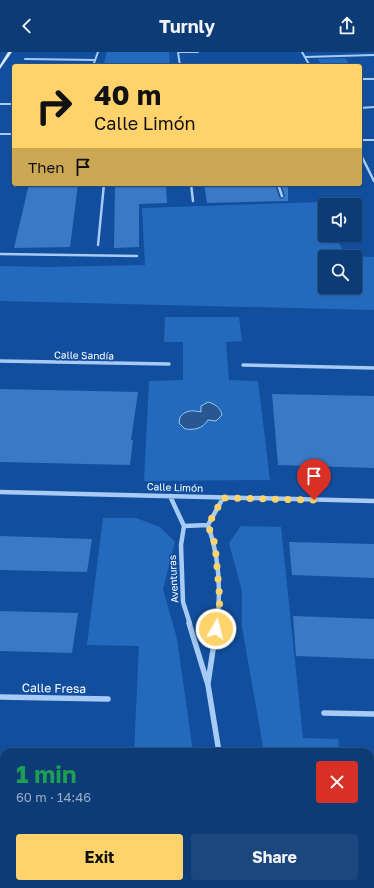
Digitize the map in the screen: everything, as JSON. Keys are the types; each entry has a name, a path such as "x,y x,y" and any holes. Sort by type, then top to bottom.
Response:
{"main road":[{"path":"0,68 10,52"},
{"path":"0,61 7,58"}],"street":[{"path":"94,64 98,52"},
{"path":"180,64 178,52 198,52"},
{"path":"302,52 309,64"},
{"path":"305,56 374,55"},
{"path":"25,59 95,60"},
{"path":"362,79 374,79"},
{"path":"0,104 12,104"},
{"path":"362,108 374,107"},
{"path":"0,134 12,134"},
{"path":"362,140 374,140"},
{"path":"362,157 374,180"},
{"path":"98,245 104,186"},
{"path":"191,186 194,201"},
{"path":"279,186 282,196"},
{"path":"0,254 137,256"},
{"name":"Calle Sandía","path":"0,361 168,364"},
{"path":"242,365 374,368"},
{"name":"Calle Limón","path":"0,492 374,501"},
{"path":"170,496 184,526 208,525 223,498"},
{"name":"Aventuras","path":"208,525 215,544 220,601 208,685"},
{"name":"Aventuras","path":"184,526 181,545 183,602 208,685 218,748"},
{"name":"Calle Fresa","path":"0,697 108,699"},
{"path":"324,713 374,714"}],"shaded area":[{"path":"107,52 169,52 170,64 104,64"},
{"path":"345,58 349,64 321,64 318,59"},
{"path":"318,202 318,242 339,242 342,250 318,250 318,294 362,294 362,257 374,257 374,310 0,301 0,266 47,267 145,265 142,208"},
{"path":"165,317 239,317 242,341 226,342 229,380 258,381 270,480 144,481 149,381 183,380 183,342 164,342"},
{"path":"208,402 220,410 222,415 216,421 208,420 201,427 192,429 185,429 179,423 180,417 185,413 192,411 201,412 201,406"},
{"path":"103,518 136,518 160,527 175,542 163,589 177,639 192,748 134,748 139,646 87,645"},
{"path":"241,526 281,527 303,738 338,739 339,748 263,748 242,627 242,591 229,543"}],"building":[{"path":"29,186 78,186 70,247 14,248"},
{"path":"115,186 166,186 167,203 139,204 139,247 114,248"},
{"path":"204,186 276,186 279,197 282,199 285,196 282,186 288,186 288,201 207,203"},
{"path":"0,389 138,392 131,440 133,440 130,465 0,462"},
{"path":"272,394 374,396 374,468 278,465"},
{"path":"0,536 92,539 87,572 0,570"},
{"path":"289,542 374,544 374,578 292,575"},
{"path":"0,611 78,613 72,653 0,651"},
{"path":"293,616 374,619 374,659 296,656"}],"route":[{"path":"216,629 220,601 215,544 208,525 223,498 314,500"}]}
